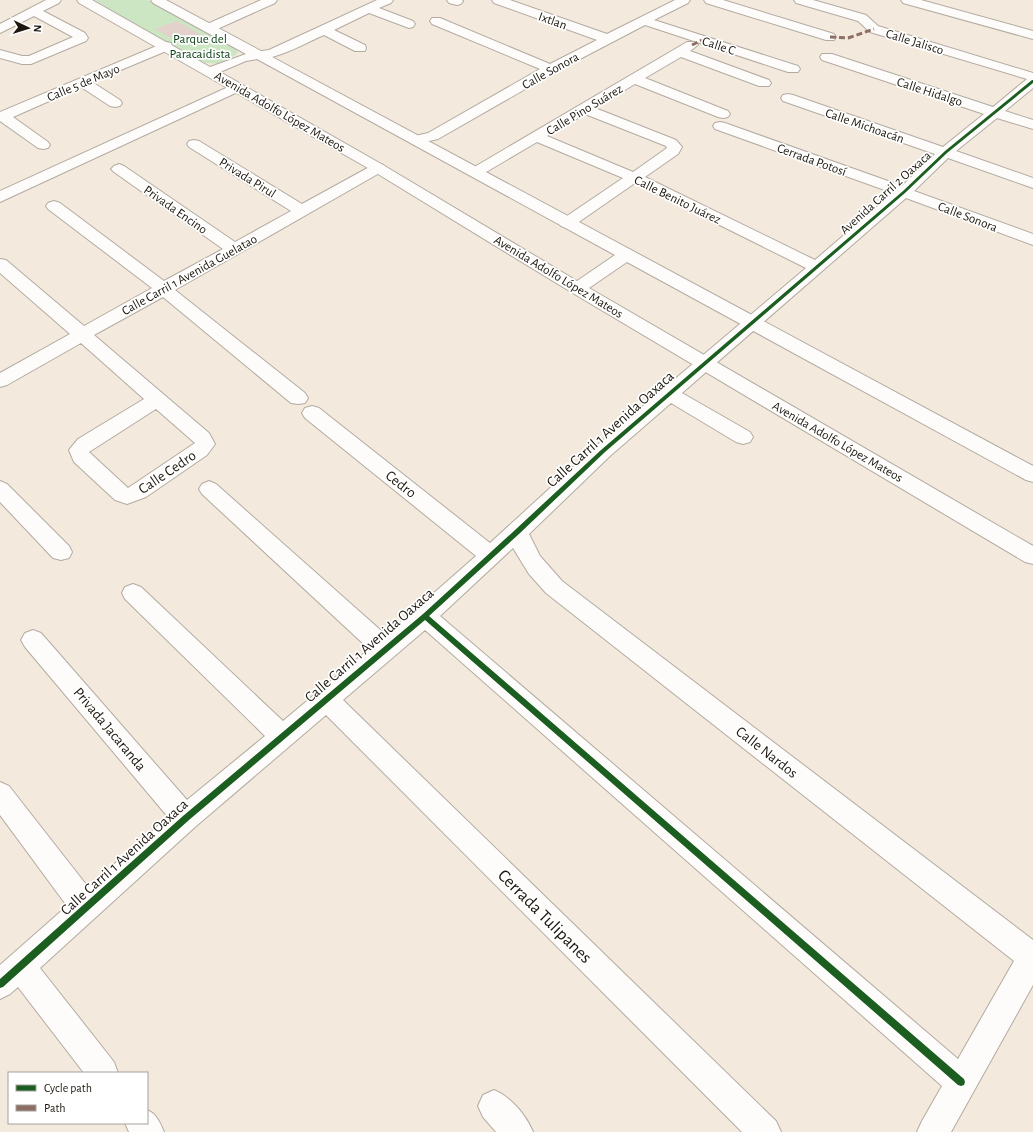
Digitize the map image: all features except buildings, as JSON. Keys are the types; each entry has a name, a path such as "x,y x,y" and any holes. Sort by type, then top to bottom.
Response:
{"street":[{"path":"0,29 55,0"},
{"name":"Avenida Adolfo López Mateos","path":"83,0 211,71 378,168 577,288 1033,556"},
{"path":"157,0 1033,475"},
{"path":"209,28 271,0"},
{"path":"211,71 243,58 272,53 387,0"},
{"name":"Ixtlan","path":"498,0 608,39"},
{"name":"Calle Sonora","path":"416,140 433,136 550,69 684,0"},
{"path":"710,0 830,37"},
{"name":"Calle Jalisco","path":"800,0 862,18 874,28 1033,76"},
{"path":"907,0 1033,35"},
{"path":"370,8 409,24"},
{"path":"0,54 22,60 31,60 82,38 82,36 34,11"},
{"name":"Calle C","path":"644,21 793,69"},
{"path":"436,22 550,69"},
{"path":"324,30 360,48"},
{"name":"Calle 5 de Mayo","path":"2,116 166,46"},
{"name":"Calle Pino Suárez","path":"476,172 686,48 764,83"},
{"name":"Calle Hidalgo","path":"827,57 1033,125"},
{"name":"Cerrada Potosí","path":"635,79 721,120 904,192"},
{"name":"Avenida Carril 2 Oaxaca","path":"753,322 904,192 946,152 1033,80"},
{"path":"82,82 115,103"},
{"path":"0,197 238,87"},
{"name":"Calle Michoacán","path":"788,98 1033,183"},
{"path":"567,223 635,178 675,147 671,143 585,109"},
{"path":"2,116 43,145"},
{"name":"Calle Benito Juárez","path":"536,137 635,178 817,267"},
{"name":"Privada Pirul","path":"194,144 301,210"},
{"name":"Calle Carril 1 Avenida Guelatao","path":"0,381 301,210 378,168"},
{"name":"Privada Encino","path":"119,169 234,249"},
{"name":"Calle Sonora","path":"904,192 1033,240"},
{"path":"54,206 163,289 298,398"},
{"path":"577,288 626,255"},
{"name":"Calle Cedro","path":"0,264 158,399 202,438 205,444 200,450 139,492 127,496 122,495 81,457 79,450 85,444 158,399"},
{"name":"Calle Carril 1 Avenida Oaxaca","path":"10,975 186,818 425,616 603,451 704,362 753,322"},
{"path":"669,394 743,437"},
{"name":"Cedro","path":"312,413 490,555"},
{"path":"0,489 61,552"},
{"path":"209,489 386,650"},
{"name":"Calle Nardos","path":"517,532 523,550 532,565 554,587 1033,957"},
{"path":"133,593 282,736"},
{"path":"425,616 961,1082"},
{"name":"Privada Jacaranda","path":"33,640 186,818"},
{"name":"Cerrada Tulipanes","path":"326,699 764,1132"},
{"path":"0,794 86,908"},
{"path":"933,1132 1033,957"},
{"path":"10,975 102,1072"},
{"path":"494,1106 517,1132"}],"green space":[{"name":"Parque del Paracaidista","path":"95,0 148,0 203,28 235,47 238,53 227,60 212,64 195,60"}],"marked path":[{"path":"830,37 848,38 874,29"},
{"path":"692,45 702,40"}],"cycle path":[{"path":"0,984 186,818 425,616 603,451 904,192 946,152 1033,81"},
{"path":"425,616 961,1082"}]}
